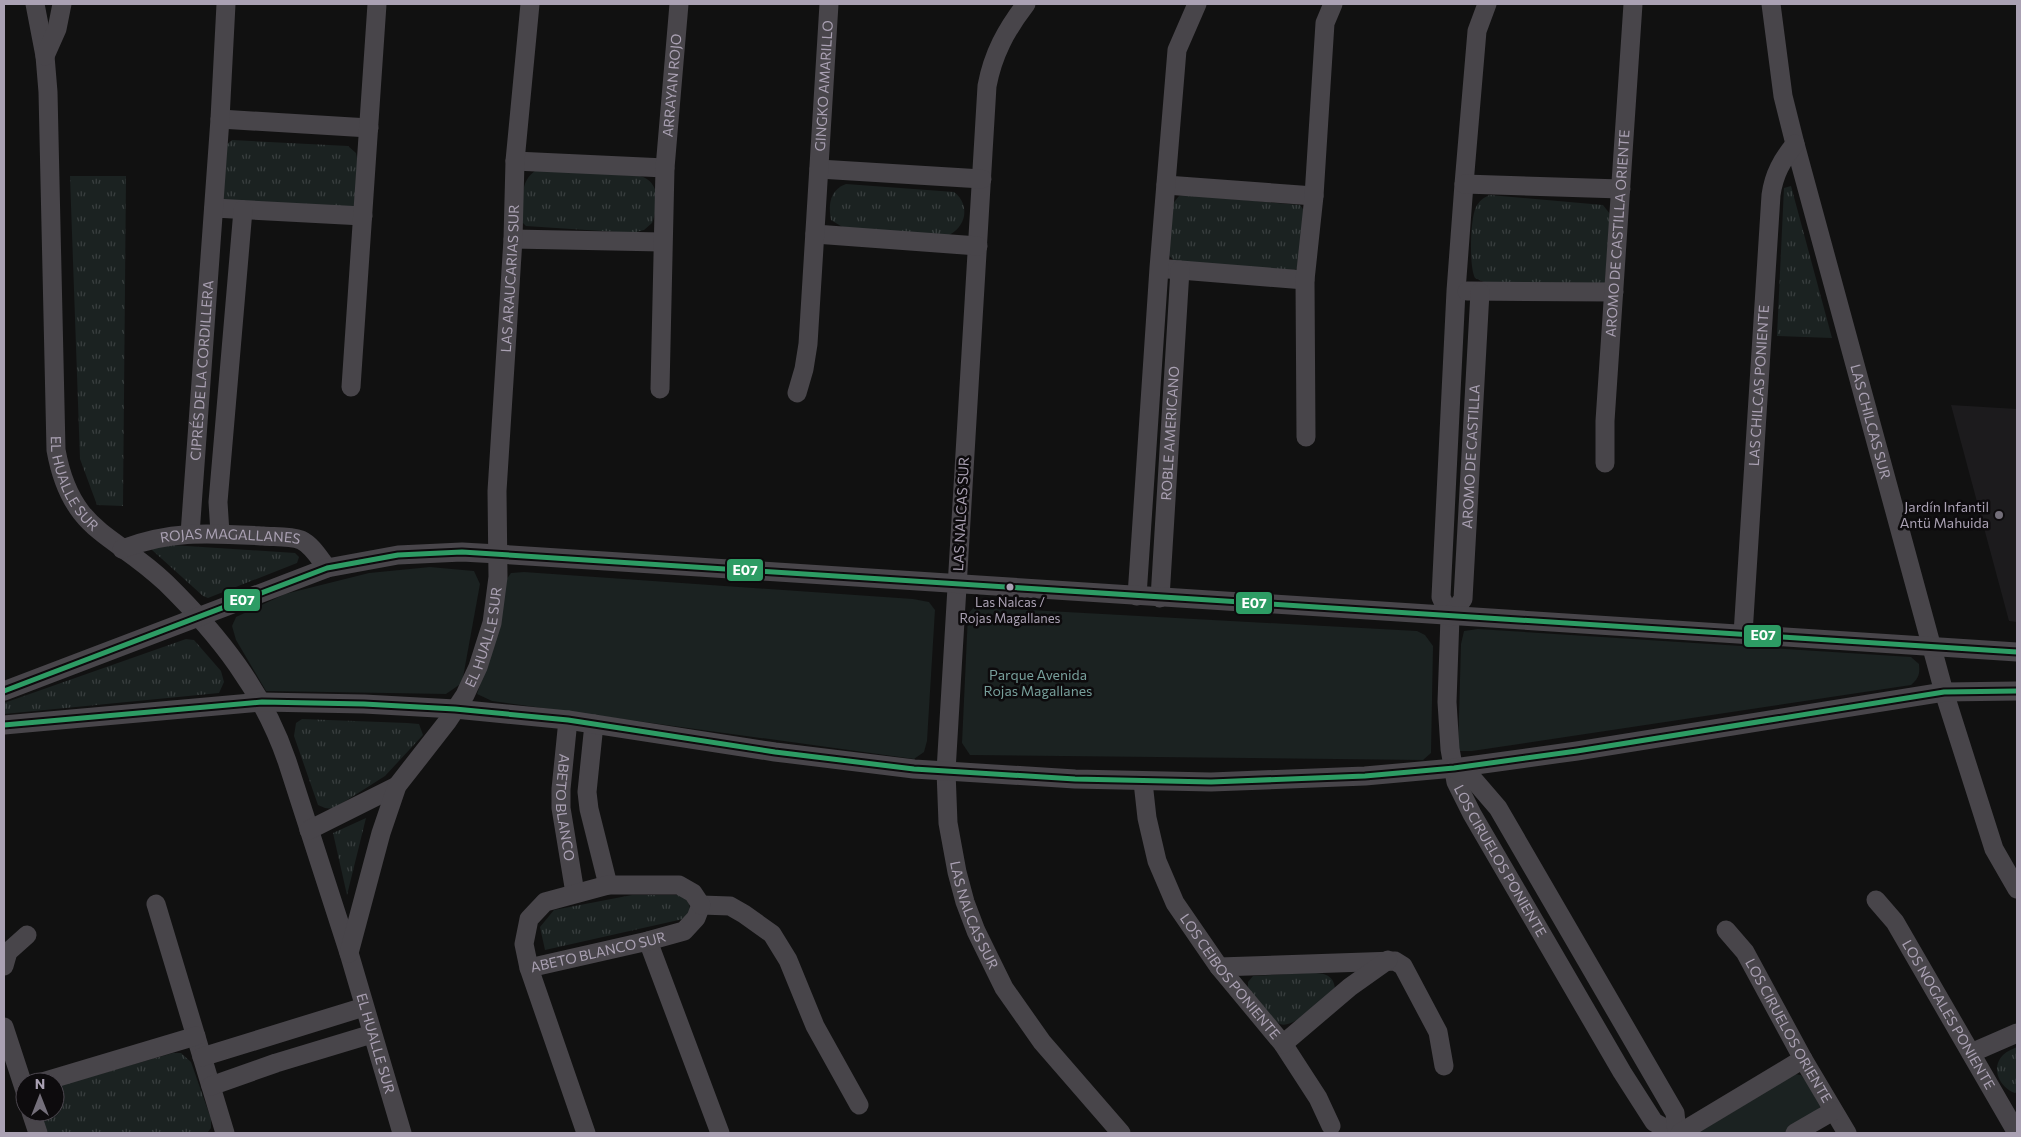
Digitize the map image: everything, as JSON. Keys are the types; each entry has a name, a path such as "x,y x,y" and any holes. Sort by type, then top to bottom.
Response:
{"street":[{"name":"EL HUALLE SUR","path":"35,4 48,92 56,450 65,486 74,502 94,528 164,582 200,618 231,654 262,702 279,736 349,953 402,1133"},
{"path":"44,56 57,29 62,4"},
{"name":"CIPRÉS DE LA CORDILLERA","path":"190,534 214,208 226,4"},
{"path":"351,387 377,4"},
{"name":"LAS ARAUCARIAS SUR","path":"498,554 497,491 513,239 515,161 530,4"},
{"name":"ARRAYAN ROJO","path":"660,390 665,168 679,4"},
{"name":"GINGKO AMARILLO","path":"797,393 804,370 808,344 829,4"},
{"name":"LAS NALCAS SUR","path":"1026,4 1000,43 987,86 946,771 948,823 957,872 973,924 989,960 1013,1002 1042,1042 1121,1133"},
{"name":"ROBLE AMERICANO","path":"1137,596 1159,268 1177,50 1197,4"},
{"path":"1306,437 1305,280 1314,196 1325,23 1333,4"},
{"name":"AROMO DE CASTILLA","path":"1454,768 1450,749 1447,702 1450,617 1441,597 1456,291 1464,184 1477,31 1487,4"},
{"name":"AROMO DE CASTILLA ORIENTE","path":"1605,463 1605,422 1633,4"},
{"name":"LAS CHILCAS SUR","path":"1771,4 1784,96 1795,144 1931,647 1994,849 2017,889"},
{"path":"220,119 369,128"},
{"name":"LAS CHILCAS PONIENTE","path":"1743,634 1771,194 1781,162 1795,144"},
{"path":"515,161 665,168"},
{"name":"GINGKO AMARILLO","path":"819,169 982,179"},
{"path":"1464,184 1621,189"},
{"path":"1166,185 1314,196"},
{"path":"214,208 363,216"},
{"name":"CIPRÉS DE LA CORDILLERA","path":"220,533 218,502 242,210"},
{"path":"815,234 978,246"},
{"path":"513,239 662,242"},
{"path":"1159,268 1305,280"},
{"name":"ROBLE AMERICANO","path":"1160,598 1180,270"},
{"path":"1456,291 1614,292"},
{"name":"AROMO DE CASTILLA","path":"1450,617 1463,599 1480,292"},
{"name":"ROJAS MAGALLANES","path":"122,549 160,536 220,533 302,541 311,548 327,568"},
{"path":"6,689 200,618 327,568 398,555 454,552 2017,652"},
{"name":"EL HUALLE SUR","path":"349,953 381,833 397,786 428,748 472,681 488,638 496,600 498,554"},
{"path":"4,725 262,702 364,704 455,709 568,720 775,752 859,763 946,771 1144,782 1291,780 1454,768 1577,752 1944,692 2017,691"},
{"name":"ABETO BLANCO","path":"568,720 561,798 575,893"},
{"name":"ABETO BLANCO","path":"594,724 587,792 589,809 608,885"},
{"name":"LOS CIRUELOS PONIENTE","path":"1454,768 1456,782 1472,814 1622,1072 1654,1122 1677,1133"},
{"name":"LOS CIRUELOS PONIENTE","path":"1454,768 1473,779 1498,808 1675,1113 1677,1133"},
{"name":"LOS CEIBOS PONIENTE","path":"1144,782 1147,818 1157,861 1175,903 1219,967 1282,1044 1318,1098 1331,1126"},
{"name":"EL HUALLE SUR","path":"309,830 397,786"},
{"name":"ABETO BLANCO SUR","path":"608,885 679,885 693,893 702,904 696,918 684,931 529,968 524,944 529,919 545,902 608,885"},
{"name":"LOS NOGALES PONIENTE","path":"1876,900 1895,922 1971,1053 2010,1106 2017,1133"},
{"path":"156,904 225,1133"},
{"path":"702,904 730,906 772,934 788,960 815,1026 859,1105"},
{"name":"LOS CIRUELOS ORIENTE","path":"1726,930 1745,952 1803,1059 1847,1133"},
{"path":"4,966 8,952 27,935"},
{"path":"648,941 720,1133"},
{"path":"1282,1044 1350,987 1388,960"},
{"path":"1219,967 1395,961 1403,966 1438,1032 1444,1066"},
{"path":"529,968 586,1133"},
{"path":"202,1057 364,1007"},
{"path":"4,1027 19,1072"},
{"path":"1971,1053 2017,1033"},
{"path":"211,1086 276,1063 372,1034"},
{"path":"65,1075 196,1036"},
{"path":"1677,1133 1803,1059"},
{"path":"1796,1133 1833,1111"}],"shaded area":[{"name":"Jardín Infantil Antü Mahuida","path":"1951,405 2017,409 2017,622 2009,621"}],"green space":[{"path":"232,140 348,146 356,153 357,158 357,200 352,210 218,200 226,145"},
{"path":"537,170 640,176 647,179 655,189 657,202 652,223 644,230 632,233 526,226 523,223 522,201 524,186 531,174"},
{"path":"70,176 126,176 123,506 97,505 80,459"},
{"path":"846,184 954,192 963,203 964,216 958,228 947,236 844,228 831,220 830,203 836,190"},
{"path":"1791,186 1832,338 1777,336 1784,188"},
{"path":"1490,195 1603,205 1610,214 1605,283 1486,283 1475,278 1471,254 1471,232 1474,213 1480,201"},
{"path":"1179,196 1300,205 1305,212 1298,268 1294,270 1175,262 1167,253 1170,207"},
{"path":"156,544 295,553 299,557 297,563 208,598 203,596 152,550"},
{"path":"430,567 474,571 480,584 462,683 446,694 266,691 236,640 232,626 236,617 285,594 369,573"},
{"path":"524,572 913,599 929,602 935,610 927,741 924,752 914,759 492,701 477,694 498,630 506,580 511,573"},
{"name":"Parque Avenida Rojas Magallanes","path":"974,607 1417,631 1425,635 1433,646 1431,753 1423,760 970,755 962,743 968,614"},
{"path":"1478,629 1911,657 1919,664 1919,671 1917,678 1911,685 1472,751 1458,751 1461,644 1464,631"},
{"path":"186,639 194,640 221,671 224,682 219,693 4,714 4,703"},
{"path":"302,719 419,724 423,735 385,776 333,809 325,808 318,805 294,736 296,723"},
{"path":"366,818 347,895 333,833"},
{"path":"632,895 687,895 692,917 545,950 540,927 554,910"},
{"path":"1309,973 1326,975 1332,980 1335,989 1300,1018 1286,1025 1280,1024 1271,1018 1248,990 1248,982 1253,976"},
{"path":"2017,1047 2017,1092 2015,1093 2001,1082 1998,1077 1997,1066 2003,1055"},
{"path":"173,1053 181,1053 191,1062 211,1119 211,1128 207,1133 43,1133 39,1122 65,1122 65,1084"},
{"path":"1795,1074 1801,1075 1823,1105 1788,1133 1698,1133"}],"transit line":[{"name":"E07","path":"4,691 327,568 398,555 462,552 2017,652"},
{"name":"E07","path":"4,725 262,702 364,704 455,709 568,720 775,752 914,769 1075,779 1211,782 1365,776 1454,768 1577,751 1944,692 2017,691"}],"place":[{"name":"Jardín Infantil Antü Mahuida","path":"1999,515"},
{"name":"Las Nalcas / Rojas Magallanes","path":"1010,587"}]}
